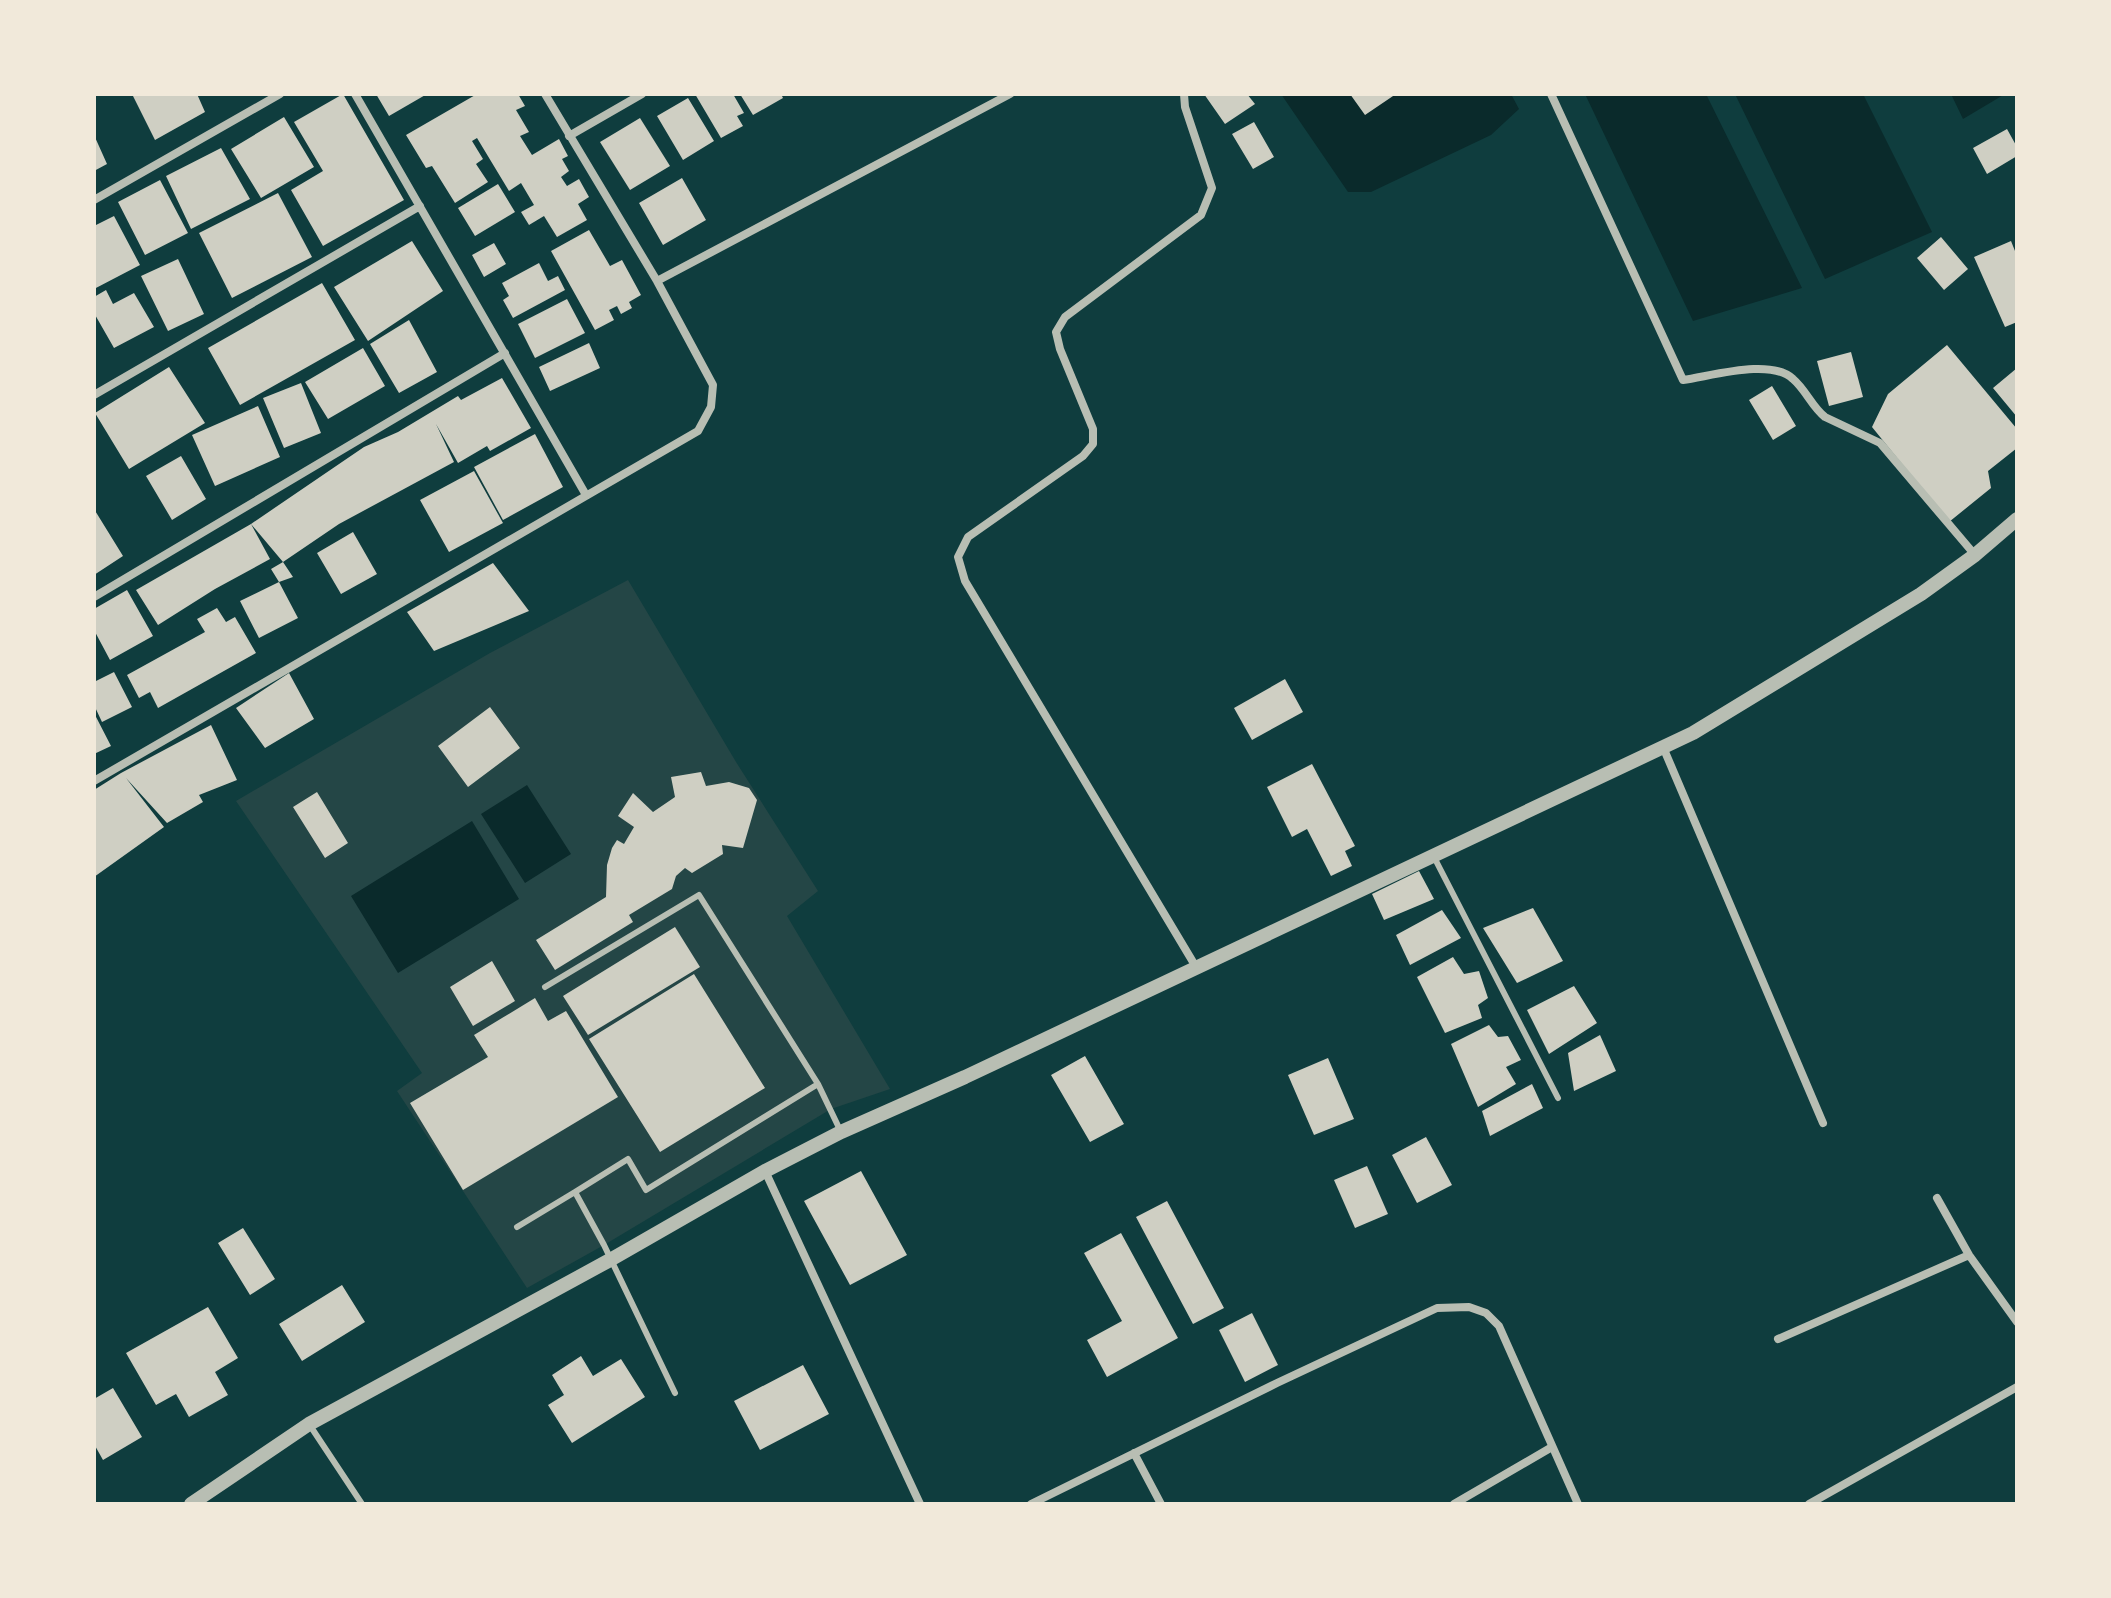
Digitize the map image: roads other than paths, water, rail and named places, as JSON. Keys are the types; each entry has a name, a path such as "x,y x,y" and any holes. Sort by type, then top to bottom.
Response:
{"street":[{"path":"94,200 280,94"},
{"path":"355,94 586,495"},
{"path":"94,781 698,431 711,407 713,385 657,281 545,94"},
{"path":"569,136 642,94"},
{"path":"657,281 1010,94"},
{"path":"1184,94 1185,107 1212,188 1201,215 1065,317 1056,332 1093,429 1093,444 1083,456 968,537 958,557 965,581 1196,967"},
{"path":"1551,94 1683,380 1763,368 1780,370 1793,378 1825,417 1880,443 1975,555"},
{"path":"94,395 420,206"},
{"path":"94,597 505,353"},
{"path":"191,1504 209,1499 309,1424 610,1260 765,1171 841,1132 1434,857 1693,733 1921,594 1975,555 2017,519"},
{"path":"1663,747 1823,1123"},
{"path":"765,1171 920,1504"},
{"path":"1937,1198 1969,1255 2017,1322"},
{"path":"1778,1339 1969,1255"},
{"path":"1031,1504 1437,1308 1469,1307 1486,1313 1499,1326 1578,1504"},
{"path":"1809,1504 2017,1387"},
{"path":"1454,1504 1552,1447"},
{"path":"1134,1453 1161,1504"}],"lane":[{"path":"1434,857 1558,1098"},
{"path":"545,987 699,895 818,1084 841,1132"},
{"path":"517,1227 628,1159 646,1190 818,1084"},
{"path":"575,1192 675,1393"},
{"path":"309,1424 362,1504"}]}
